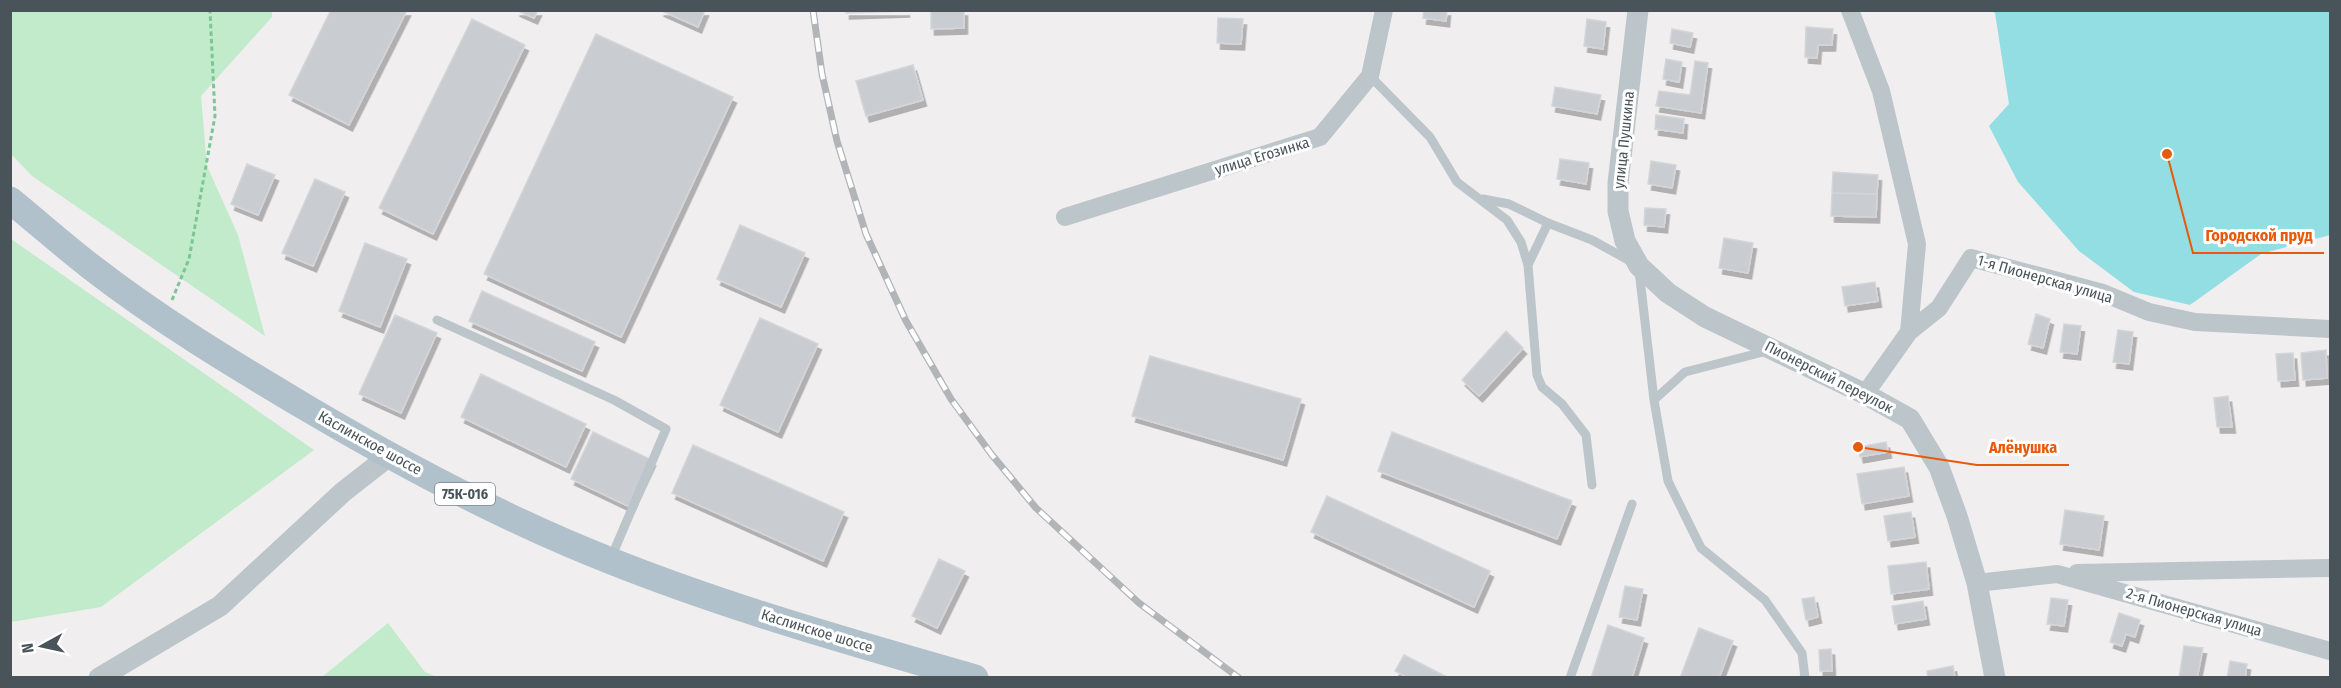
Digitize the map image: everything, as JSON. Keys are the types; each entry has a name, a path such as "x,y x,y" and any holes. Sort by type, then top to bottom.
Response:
{"main road":[{"name":"Каслинское шоссе","path":"10,200 91,267 211,352 389,456 511,518 610,561 762,614 975,678"}],"street":[{"name":"улица Егозинка","path":"1065,218 1320,137 1370,75 1384,10"},
{"name":"улица Пушкина","path":"1638,10 1618,183 1618,211 1624,241 1639,266"},
{"path":"1850,10 1881,91 1917,243 1909,332 1865,394"},
{"name":"1-я Пионерская улица","path":"1909,332 1939,308 1971,258 2103,293 2149,312 2195,322 2331,329"},
{"name":"Пионерский переулок","path":"1639,266 1668,293 1705,317 1865,394 1910,419 1939,467 1957,516 1977,583 1995,678"},
{"path":"99,678 220,606 343,492 389,456"},
{"name":"2-я Пионерская улица","path":"1977,583 2057,573 2331,568"},
{"name":"2-я Пионерская улица","path":"2057,573 2331,651"}],"lane":[{"path":"1370,75 1430,137 1457,182 1507,220 1521,242 1528,266 1537,375 1542,387 1562,404 1587,435 1592,485"},
{"path":"1480,199 1509,204 1548,223 1592,240 1639,266 1654,400 1668,481 1701,548 1765,600 1802,653 1805,678"},
{"path":"1528,266 1548,223"},
{"path":"437,320 614,399 666,429 610,561"},
{"path":"1654,400 1684,372 1774,349"},
{"path":"1570,678 1632,504"}],"path":[{"path":"164,319 189,259 215,116 210,10"}],"green space":[{"path":"11,10 272,11 272,17 201,96 207,166 238,235 265,336 32,176 11,154"},
{"path":"11,239 314,450 101,607 11,622"},
{"path":"388,623 425,672 437,677 322,677"}],"water":[{"path":"1991,11 2330,11 2330,235 2261,254 2190,305 2134,292 2079,251 2018,182 1989,126 2009,104 1995,13"}],"building":[{"path":"331,10 407,10 349,125 289,95"},
{"path":"516,10 538,10 534,18"},
{"path":"660,10 705,10 698,27"},
{"path":"846,10 906,10 906,11 846,13"},
{"path":"931,10 964,10 964,28 931,29"},
{"path":"1424,10 1447,10 1446,21 1423,18"},
{"path":"1218,18 1243,19 1241,44 1217,43"},
{"path":"472,19 525,45 433,234 379,208"},
{"path":"1587,19 1606,22 1603,49 1584,46"},
{"path":"1806,27 1833,29 1832,45 1818,45 1817,58 1805,57"},
{"path":"1672,29 1693,33 1690,47 1670,43"},
{"path":"596,34 733,97 621,337 484,274"},
{"path":"1666,59 1682,62 1679,82 1663,79"},
{"path":"1695,61 1708,63 1701,113 1656,106 1659,91 1690,95"},
{"path":"913,65 923,100 866,116 856,81"},
{"path":"1555,87 1601,95 1597,114 1552,106"},
{"path":"1656,115 1684,119 1683,133 1655,129"},
{"path":"1560,159 1589,163 1586,184 1557,179"},
{"path":"1651,161 1676,165 1672,188 1648,184"},
{"path":"247,164 275,175 258,215 231,204"},
{"path":"1833,172 1878,175 1877,194 1832,193"},
{"path":"315,179 345,192 313,266 282,253"},
{"path":"1832,193 1877,194 1876,217 1831,216"},
{"path":"1645,208 1666,209 1664,227 1644,225"},
{"path":"740,225 805,253 781,307 717,279"},
{"path":"1724,238 1753,243 1748,273 1719,268"},
{"path":"365,243 407,259 380,327 339,311"},
{"path":"1875,282 1878,301 1845,306 1842,287"},
{"path":"482,291 595,342 582,371 469,321"},
{"path":"2036,314 2050,319 2043,348 2028,344"},
{"path":"395,315 437,333 401,413 359,394"},
{"path":"760,318 818,344 778,432 720,405"},
{"path":"2064,324 2081,326 2077,354 2060,352"},
{"path":"2118,330 2133,332 2129,364 2113,362"},
{"path":"1506,331 1523,348 1479,396 1462,380"},
{"path":"2326,350 2327,378 2303,380 2301,353"},
{"path":"2293,353 2295,380 2278,381 2276,354"},
{"path":"1150,356 1301,399 1283,460 1132,416"},
{"path":"481,374 586,424 566,467 461,417"},
{"path":"2228,396 2232,427 2217,427 2214,398"},
{"path":"593,432 652,460 630,507 571,479"},
{"path":"1392,432 1572,501 1557,539 1378,471"},
{"path":"1886,442 1888,452 1860,457 1858,447"},
{"path":"693,445 844,512 823,561 672,493"},
{"path":"1904,467 1909,496 1862,504 1857,474"},
{"path":"1327,496 1490,571 1474,607 1311,532"},
{"path":"2065,510 2104,516 2099,550 2060,544"},
{"path":"1911,512 1915,537 1888,541 1884,516"},
{"path":"939,559 965,571 937,628 912,616"},
{"path":"1926,562 1929,589 1891,594 1888,566"},
{"path":"1625,586 1643,589 1637,620 1619,617"},
{"path":"1814,597 1818,617 1806,620 1802,599"},
{"path":"2051,598 2068,600 2064,626 2047,624"},
{"path":"1923,601 1926,619 1895,624 1892,606"},
{"path":"2119,613 2140,620 2135,637 2126,634 2122,646 2110,642"},
{"path":"1608,625 1644,638 1632,678 1591,678"},
{"path":"1699,628 1733,641 1719,678 1680,678"},
{"path":"2184,646 2203,648 2197,678 2179,678"},
{"path":"1831,649 1832,671 1820,671 1819,650"},
{"path":"1404,655 1449,678 1408,678 1395,671"},
{"path":"2230,661 2247,664 2245,678 2227,678"},
{"path":"1953,666 1955,678 1928,678 1927,671"}],"railway":[{"path":"813,10 822,74 837,141 866,234 906,321 951,399 992,455 1036,508 1139,603 1239,678"}],"place":[{"name":"Городской пруд","path":"2167,154"},
{"name":"Алёнушка","path":"1858,447"}]}
